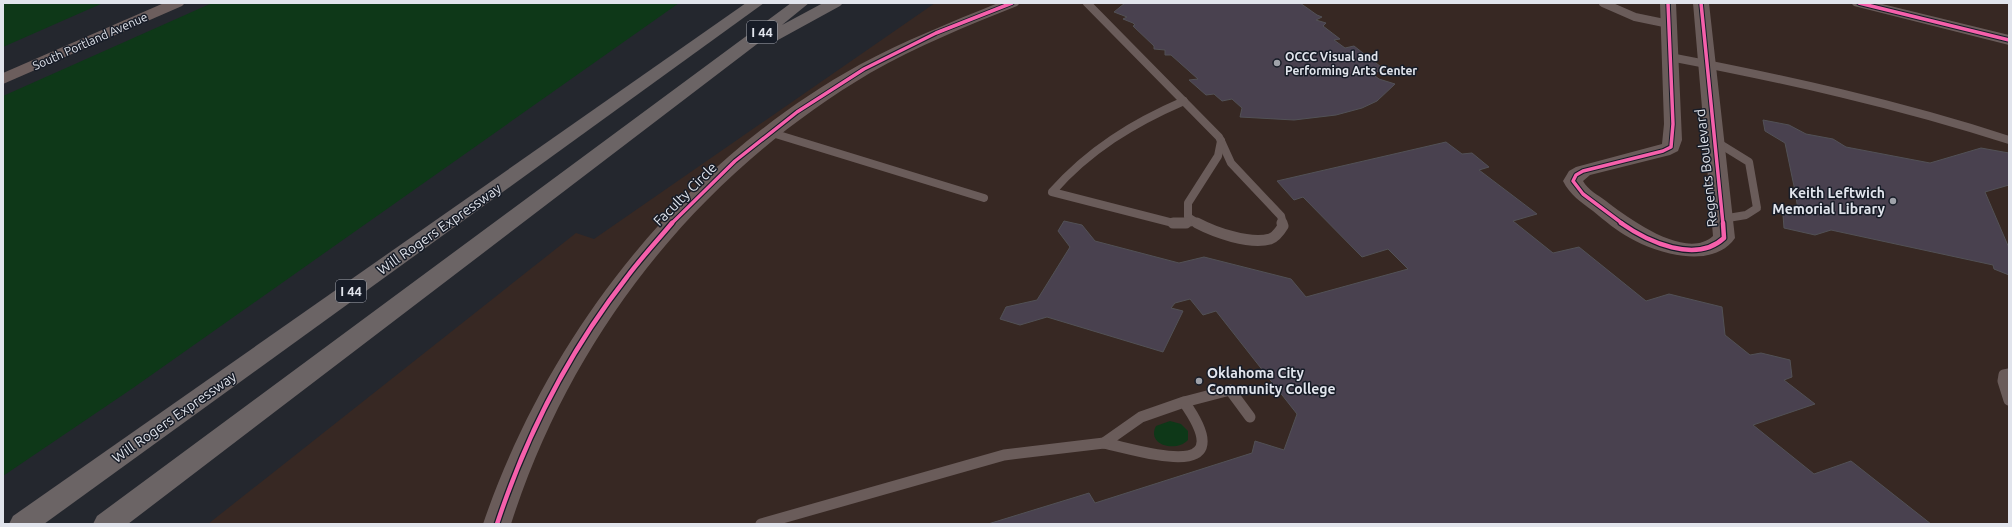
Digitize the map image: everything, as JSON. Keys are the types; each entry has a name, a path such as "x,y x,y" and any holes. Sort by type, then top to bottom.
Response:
{"highway":[{"path":"679,58 740,3"},
{"name":"Will Rogers Expressway","path":"24,524 756,3"},
{"name":"I 44","path":"107,524 801,3"},
{"path":"724,61 805,21 835,3"}],"main road":[{"name":"South Portland Avenue","path":"3,64 146,3"},
{"name":"South Portland Avenue","path":"3,79 177,3"}],"street":[{"name":"Faculty Circle","path":"497,524 528,444 557,383 584,336 613,294 663,230 696,196 734,161 769,132 846,79 884,58 951,26 1012,3"},
{"name":"Regents Boulevard","path":"1668,3 1673,140 1671,147 1664,151 1583,171 1576,175 1573,181 1576,187 1583,194 1637,233 1651,240 1690,250 1715,247 1724,238 1701,3"},
{"path":"1859,3 2009,40"}],"lane":[{"path":"1087,3 1184,101 1221,141 1231,164 1281,216 1283,226 1277,236 1264,240 1256,240 1208,229 1193,222 1188,217 1187,207 1200,182 1218,156 1221,141"},
{"path":"1603,3 1630,15 1669,24"},
{"path":"1670,57 1857,96 2009,140"},
{"path":"1184,101 1152,115 1114,138 1078,165 1052,192 1177,224 1193,222"},
{"path":"769,132 984,198"},
{"path":"1714,141 1740,155 1749,162 1757,208 1754,212 1748,215 1722,219"},
{"path":"2009,374 2004,376 2003,381 2009,400"},
{"path":"1104,443 1141,417 1154,411 1230,390 1250,417"},
{"path":"761,524 1004,455 1028,451 1104,443 1173,458 1184,457 1193,454 1200,449 1204,442 1204,434 1184,402"}],"shaded area":[{"name":"Oklahoma City Community College","path":"935,3 2009,3 2009,524 208,524 576,233 594,239"}],"green space":[{"path":"3,3 103,3 3,47"},
{"path":"212,3 679,3 133,388 3,476 3,96"},
{"path":"1170,421 1181,424 1188,431 1188,440 1183,444 1177,446 1164,445 1155,438 1154,433 1156,426"}],"building":[{"name":"OCCC Visual and Performing Arts Center","path":"1125,3 1300,3 1322,17 1316,20 1326,23 1323,26 1340,39 1334,40 1345,48 1354,46 1385,70 1371,73 1379,79 1395,84 1377,101 1362,108 1336,115 1294,120 1240,117 1242,108 1232,99 1222,101 1214,94 1206,95 1189,80 1198,79 1171,55 1165,55 1165,50 1154,49 1154,46 1133,26 1135,25 1133,23 1123,19 1127,17 1114,12"},
{"name":"Keith Leftwich Memorial Library","path":"1763,120 1789,125 1806,134 1833,139 1846,147 1930,163 1981,148 2009,153 2009,185 1985,192 2009,248 2009,275 1994,269 1993,265 1831,230 1815,235 1784,228 1783,215 1798,210 1795,191 1785,143 1765,131"},
{"name":"Oklahoma City Community College","path":"1446,142 1462,154 1472,153 1489,167 1479,170 1537,214 1513,221 1553,253 1579,247 1646,301 1669,294 1722,307 1725,335 1750,355 1761,353 1790,360 1792,377 1784,380 1815,404 1753,425 1814,474 1851,461 1931,524 988,524 1089,493 1095,503 1252,453 1255,441 1284,450 1297,414 1216,311 1203,315 1190,299 1175,303 1171,308 1183,311 1163,352 1047,317 1020,325 1000,319 1006,307 1037,300 1070,247 1058,231 1064,221 1082,225 1095,241 1179,263 1204,257 1291,279 1306,297 1408,269 1388,249 1362,257 1303,197 1294,200 1277,181"}],"cycle path":[{"path":"497,524 529,441 581,343 627,277 678,216 735,161 797,112 864,69 936,33 1012,3"},
{"path":"1668,3 1673,124 1673,140 1671,147 1663,151 1583,171 1576,175 1573,181 1576,187 1583,194 1638,234 1670,246 1695,250 1707,249 1717,245 1724,238 1701,3"},
{"path":"1859,3 2009,40"}],"place":[{"name":"OCCC Visual and Performing Arts Center","path":"1277,63"},
{"name":"Keith Leftwich Memorial Library","path":"1893,201"},
{"name":"Oklahoma City Community College","path":"1199,381"}]}
